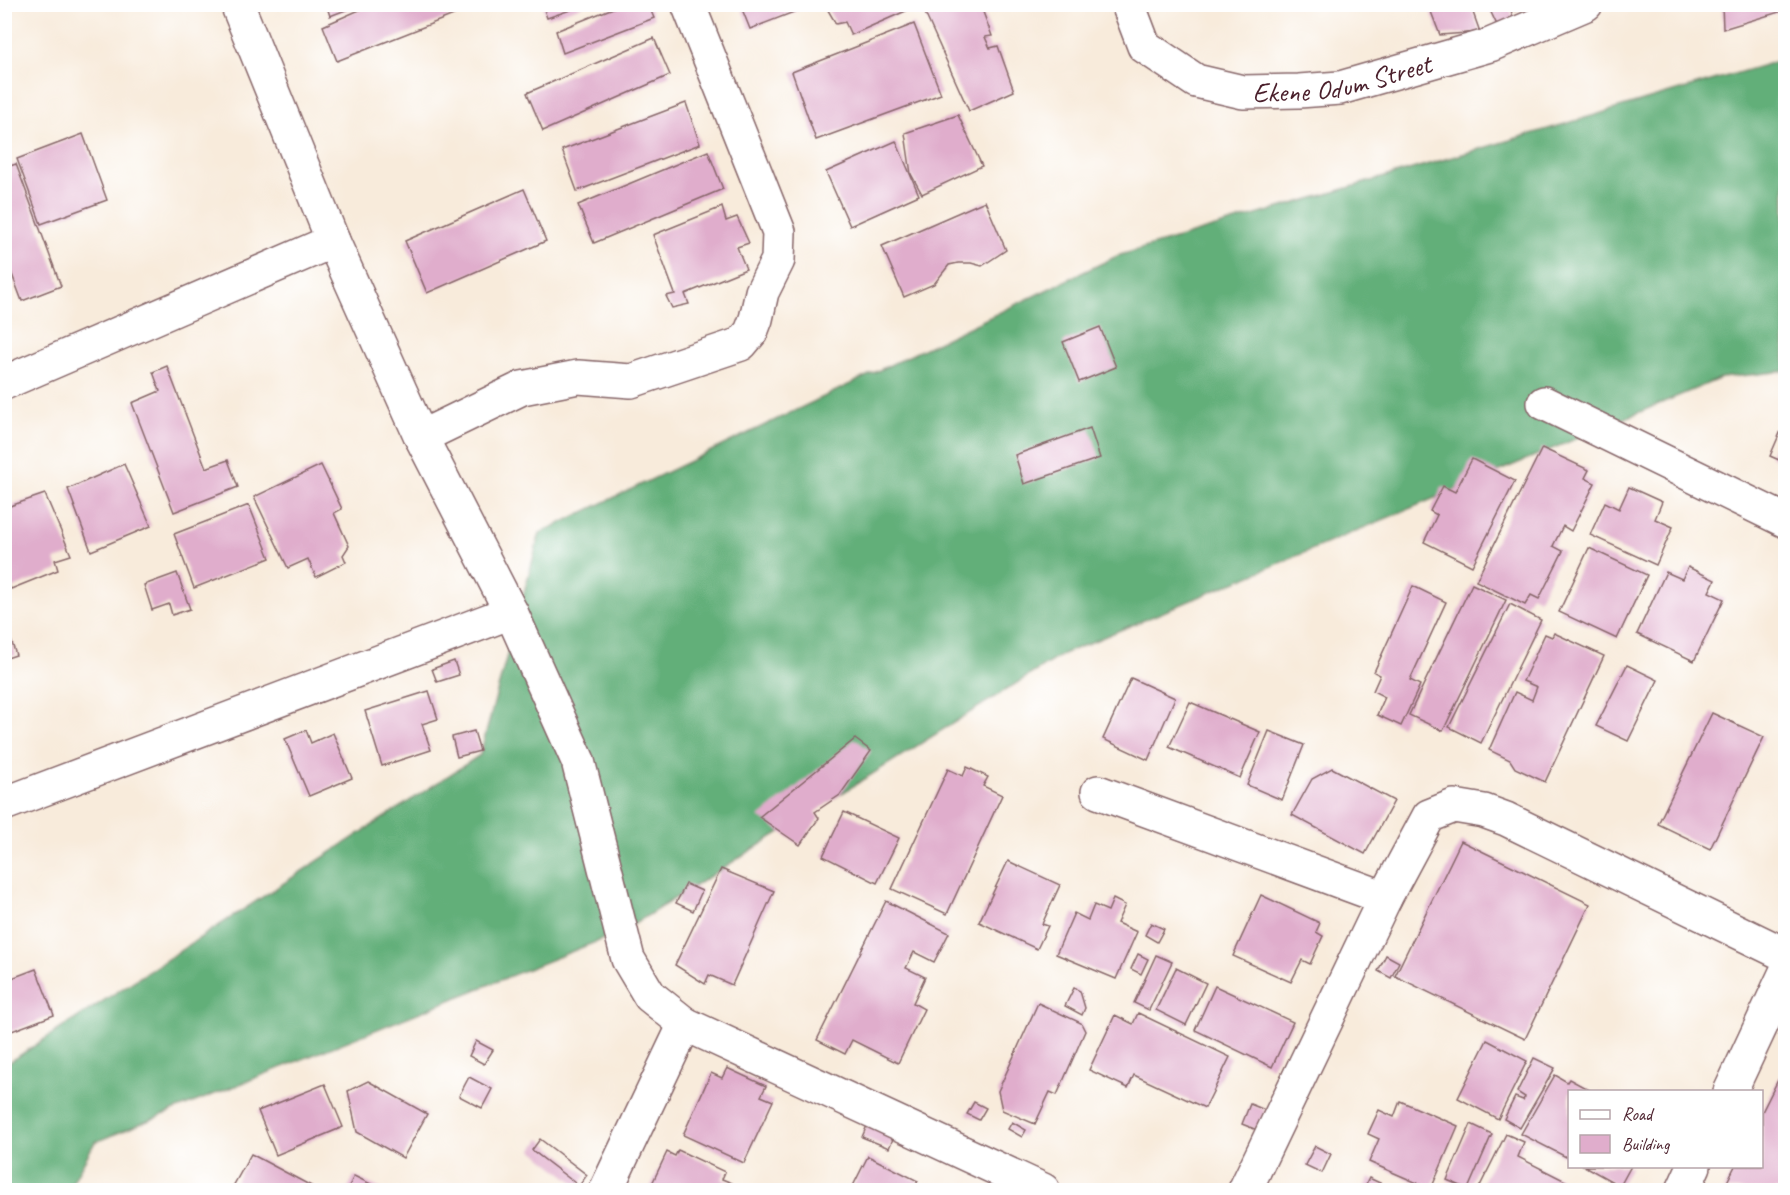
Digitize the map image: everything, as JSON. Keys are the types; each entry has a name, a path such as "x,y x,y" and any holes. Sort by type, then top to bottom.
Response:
{"street":[{"path":"237,4 333,241 421,437 511,612 578,760 628,959 650,996 686,1024 1043,1191"},
{"path":"421,437 522,388 578,376 631,381 741,344 751,332 762,292 778,260 779,232 688,4"},
{"name":"Ekene Odum Street","path":"1128,4 1144,45 1196,81 1243,92 1340,88 1490,45 1586,4"},
{"path":"4,383 333,241"},
{"path":"1544,404 1785,521"},
{"path":"4,804 511,612"},
{"path":"1098,792 1385,898"},
{"path":"1245,1191 1385,898 1429,816 1454,806 1484,811 1506,819 1785,955"},
{"path":"1731,1090 1785,972"},
{"path":"606,1191 686,1024"},
{"path":"1683,1191 1694,1168"}],"green space":[{"path":"1785,59 1785,371 1721,378 1063,654 623,931 95,1142 68,1190 5,1190 5,1065 480,755 540,533 1117,256"}],"building":[{"path":"326,4 359,4 359,5 330,16"},
{"path":"373,4 479,5 337,61 323,26"},
{"path":"542,4 585,4 585,5 547,18"},
{"path":"623,4 648,4 654,18 563,53 556,31"},
{"path":"740,4 812,4 812,5 750,29"},
{"path":"941,4 980,4 992,36 985,37 990,48 998,46 1014,91 969,111 924,11"},
{"path":"1428,4 1470,4 1480,32 1440,35"},
{"path":"1487,4 1509,4 1514,20 1498,27"},
{"path":"1514,4 1531,4 1531,5 1515,11"},
{"path":"1722,4 1786,4 1786,10 1723,29"},
{"path":"825,5 906,5 908,10 851,35 845,22 836,24"},
{"path":"914,24 941,94 816,140 792,72"},
{"path":"654,38 670,75 543,131 527,93"},
{"path":"686,103 700,144 577,191 562,150"},
{"path":"958,115 982,166 922,194 911,174 905,133"},
{"path":"83,134 107,200 41,224 17,159"},
{"path":"896,141 919,195 850,226 826,172"},
{"path":"708,151 723,189 594,243 578,205"},
{"path":"16,164 61,286 22,301 4,253 4,168"},
{"path":"524,189 546,241 427,293 405,241"},
{"path":"985,201 1006,250 982,266 971,263 949,265 934,284 904,297 882,246"},
{"path":"722,207 726,221 737,217 749,243 737,247 746,269 685,294 689,304 672,308 666,296 675,294 653,235"},
{"path":"1100,327 1116,367 1079,382 1063,342"},
{"path":"167,366 206,468 228,460 238,487 174,512 132,403 160,391 153,372"},
{"path":"1786,419 1786,463 1770,456"},
{"path":"1090,428 1100,458 1024,484 1015,455"},
{"path":"1542,448 1589,470 1585,478 1595,483 1571,531 1563,526 1553,546 1563,551 1539,599 1531,595 1525,605 1476,581"},
{"path":"1472,459 1515,481 1472,566 1424,542 1437,515 1430,511 1443,486 1455,492"},
{"path":"124,464 151,526 91,551 68,489"},
{"path":"321,465 342,509 334,513 349,546 343,555 346,562 316,577 308,559 288,568 254,497"},
{"path":"1629,487 1662,502 1655,519 1673,527 1656,565 1590,535 1605,502 1619,509"},
{"path":"45,494 71,555 55,560 58,570 11,589 4,575 4,508"},
{"path":"249,505 270,558 194,588 174,534"},
{"path":"1589,548 1647,575 1617,639 1559,612"},
{"path":"1688,567 1715,580 1709,592 1724,599 1694,661 1637,634 1666,572 1682,579"},
{"path":"177,573 190,609 172,615 169,604 152,610 144,585"},
{"path":"1472,584 1506,600 1443,731 1409,715"},
{"path":"1413,586 1446,602 1410,680 1420,685 1401,726 1377,715 1385,697 1373,691 1380,675 1374,672"},
{"path":"1510,604 1541,620 1481,743 1449,727"},
{"path":"4,623 16,655 4,659"},
{"path":"1554,633 1604,656 1545,782 1515,768 1510,760 1489,750 1515,692 1532,700 1537,687 1523,681 1545,634 1552,637"},
{"path":"454,661 459,675 437,682 432,669"},
{"path":"1627,665 1658,680 1628,741 1596,726"},
{"path":"1131,678 1175,698 1148,760 1103,739"},
{"path":"429,691 438,719 422,724 431,750 382,766 365,711"},
{"path":"1190,702 1260,732 1240,778 1169,747"},
{"path":"1712,713 1764,737 1710,849 1658,824"},
{"path":"306,730 311,743 333,733 352,778 309,796 285,739"},
{"path":"474,731 480,751 457,757 452,737"},
{"path":"1269,731 1304,745 1282,800 1247,785"},
{"path":"855,739 871,751 840,795 815,812 819,818 800,845 759,817"},
{"path":"967,767 988,777 983,786 1002,795 947,914 892,889 948,769 963,776"},
{"path":"1332,768 1394,801 1365,854 1292,815 1312,779"},
{"path":"844,812 899,838 877,883 823,856"},
{"path":"1461,841 1590,904 1525,1039 1395,976"},
{"path":"1008,861 1060,885 1042,924 1048,926 1037,949 979,922"},
{"path":"721,869 774,891 732,985 709,975 705,984 675,965"},
{"path":"686,884 702,891 693,911 676,903"},
{"path":"1261,895 1320,923 1316,932 1323,936 1310,964 1302,960 1291,982 1233,956"},
{"path":"1113,899 1125,905 1117,923 1137,932 1116,979 1056,954 1074,913 1088,920 1094,905 1108,911"},
{"path":"886,901 949,933 934,962 914,952 906,968 925,977 913,1003 924,1009 898,1063 852,1040 845,1054 817,1040"},
{"path":"1151,923 1164,929 1157,942 1145,935"},
{"path":"1138,954 1148,959 1141,974 1131,969"},
{"path":"1156,955 1172,962 1149,1010 1134,1003"},
{"path":"1386,955 1399,962 1391,978 1378,971"},
{"path":"1176,968 1206,983 1186,1025 1156,1010"},
{"path":"36,969 54,1015 4,1034 4,981"},
{"path":"1215,986 1293,1022 1272,1067 1195,1030"},
{"path":"1074,988 1080,991 1085,1008 1082,1015 1065,1006"},
{"path":"1038,1003 1081,1023 1085,1031 1057,1095 1050,1092 1035,1124 1002,1110 998,1091"},
{"path":"1138,1013 1230,1057 1205,1108 1134,1075 1128,1088 1089,1070 1115,1015 1133,1024"},
{"path":"1487,1040 1527,1061 1498,1119 1458,1098"},
{"path":"476,1041 493,1050 484,1064 469,1056"},
{"path":"1534,1058 1555,1068 1520,1128 1504,1119 1515,1097 1523,1100 1525,1097 1517,1092"},
{"path":"1786,1064 1786,1190 1723,1190 1734,1168 1763,1168 1763,1110"},
{"path":"727,1068 766,1086 761,1096 773,1101 744,1163 683,1135 711,1073 722,1078"},
{"path":"1555,1075 1567,1082 1569,1079 1589,1090 1568,1090 1568,1158 1521,1134"},
{"path":"469,1077 492,1089 482,1108 459,1096"},
{"path":"368,1081 427,1114 403,1158 357,1132 348,1091"},
{"path":"325,1084 343,1127 276,1155 258,1111"},
{"path":"1400,1101 1458,1126 1431,1189 1369,1162 1379,1139 1368,1134 1379,1110 1394,1117"},
{"path":"974,1102 986,1108 979,1120 967,1114"},
{"path":"1250,1104 1265,1110 1257,1130 1242,1124"},
{"path":"869,1121 896,1132 889,1148 862,1137"},
{"path":"1012,1122 1026,1130 1022,1137 1008,1129"},
{"path":"1471,1124 1492,1134 1468,1189 1447,1180"},
{"path":"1506,1134 1524,1142 1518,1157 1583,1190 1478,1190"},
{"path":"540,1139 587,1175 579,1186 532,1150"},
{"path":"1315,1146 1331,1154 1322,1173 1305,1165"},
{"path":"678,1150 725,1172 722,1179 732,1183 729,1190 649,1190 667,1152 675,1156"},
{"path":"251,1154 315,1188 313,1190 231,1190"},
{"path":"868,1156 918,1181 913,1190 851,1190"},
{"path":"1588,1168 1630,1168 1620,1186"},
{"path":"354,1176 383,1190 347,1190"},
{"path":"1369,1178 1395,1190 1363,1190"}]}
